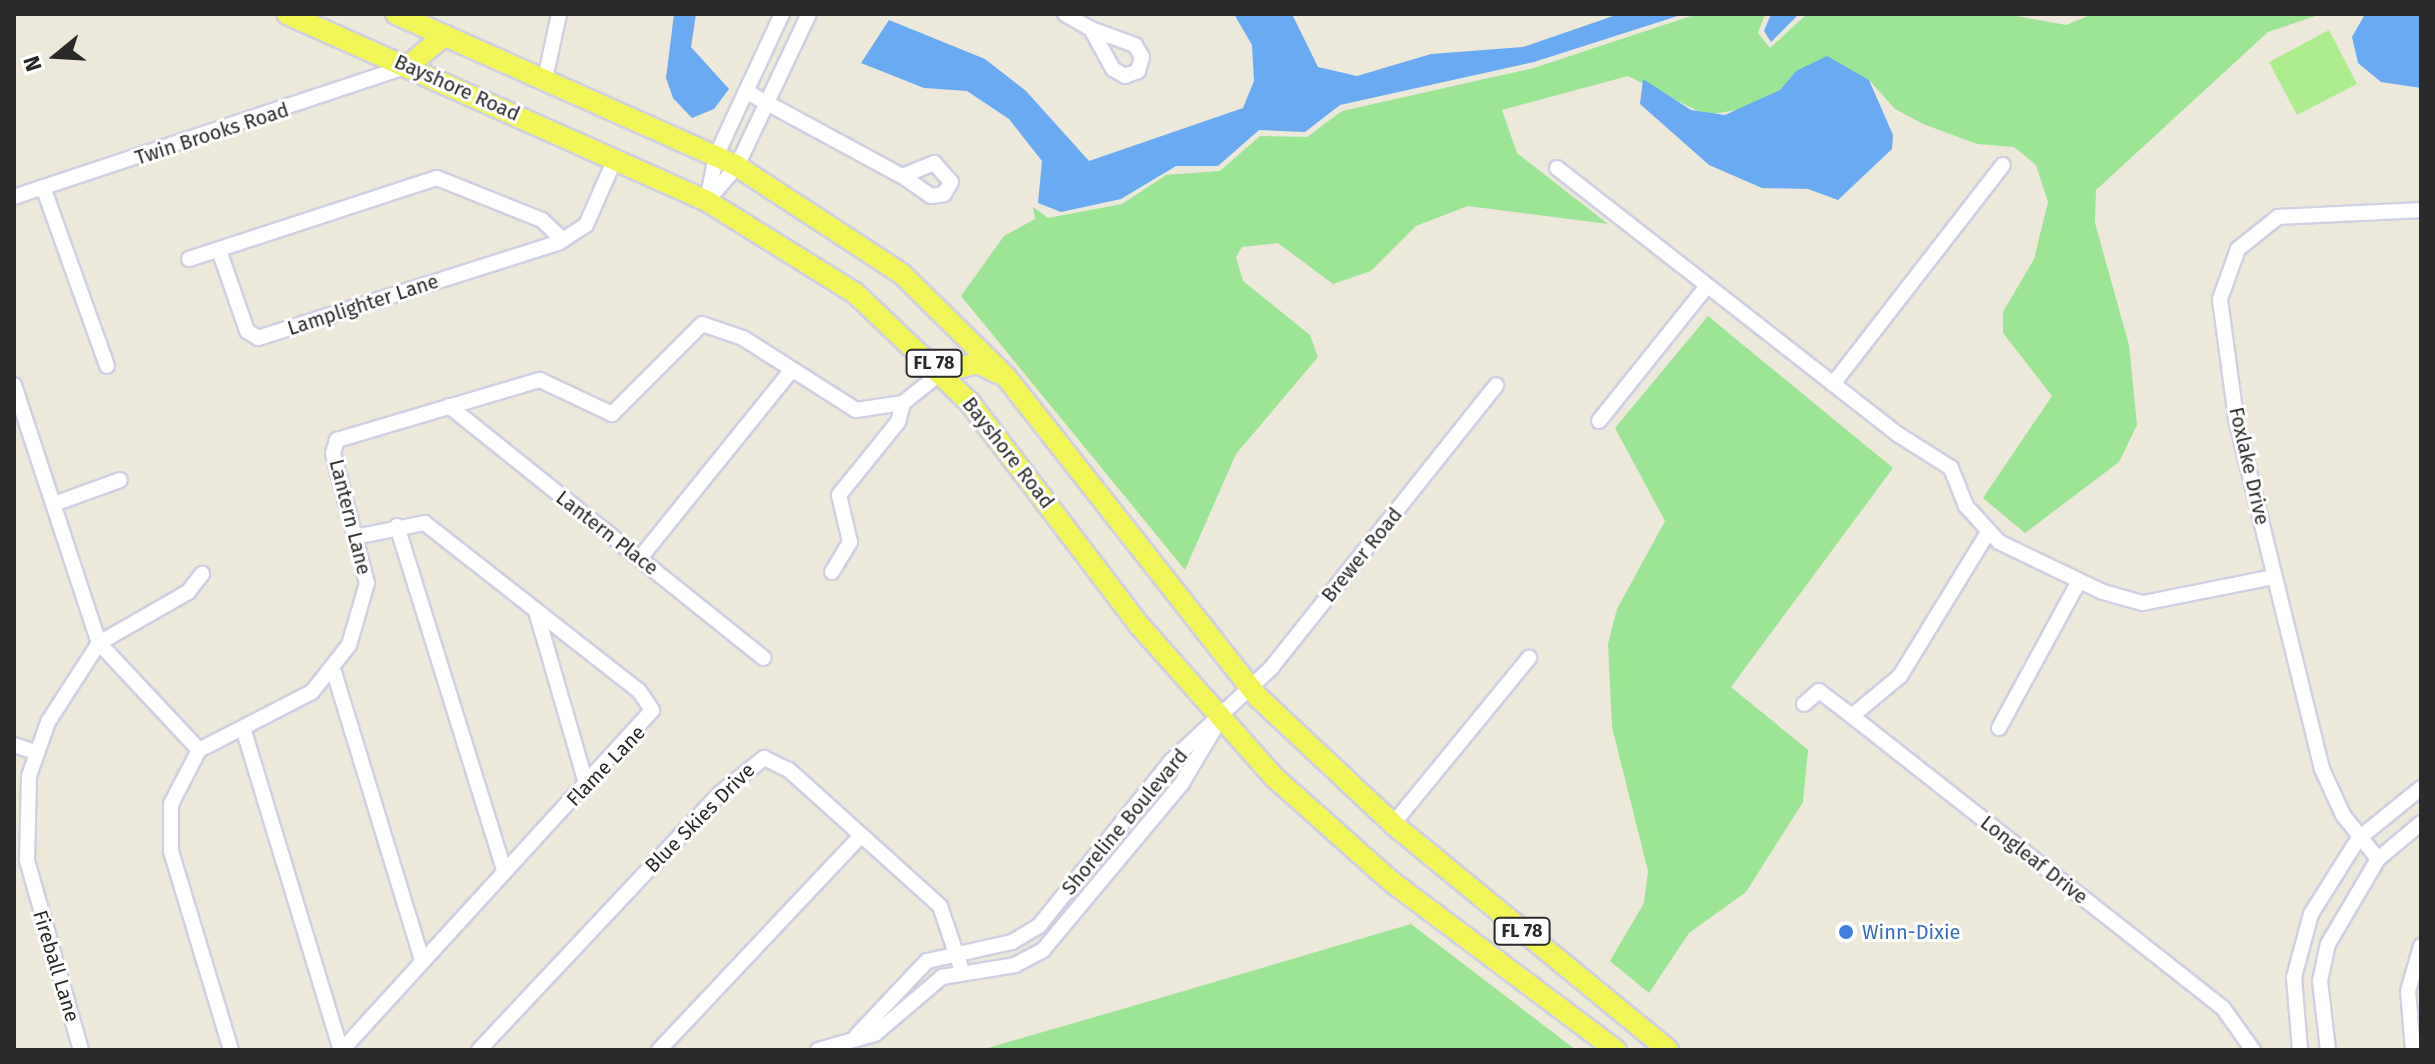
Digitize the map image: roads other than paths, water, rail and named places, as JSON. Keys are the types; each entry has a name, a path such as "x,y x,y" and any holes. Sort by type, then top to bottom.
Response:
{"main road":[{"name":"Bayshore Road","path":"287,14 707,201 833,277 942,372 1219,718 1392,882 1616,1050"},
{"name":"FL 78","path":"396,14 737,166 902,274 1006,377 1251,688 1393,824 1668,1050"},
{"path":"408,66 445,35"},
{"path":"942,372 978,363 1006,377"},
{"path":"1626,1050 1642,1029"}],"street":[{"path":"545,79 559,14"},
{"path":"707,201 716,156 782,14"},
{"path":"707,201 737,166 809,14"},
{"path":"1065,14 1091,29"},
{"name":"Twin Brooks Road","path":"14,197 408,66"},
{"path":"747,92 902,176"},
{"name":"Lamplighter Lane","path":"219,250 247,331 258,338 563,240 586,225 615,159"},
{"path":"1833,384 2003,165"},
{"path":"1557,168 1833,384 1951,468 1987,534 2079,581 2157,603 2274,577"},
{"path":"189,259 437,178 542,220 563,240"},
{"path":"43,187 107,366"},
{"name":"Foxlake Drive","path":"2378,859 2358,839 2322,769 2274,577 2220,317 2228,264 2249,236 2294,212 2421,210"},
{"path":"1599,421 1707,286"},
{"name":"Lantern Lane","path":"199,750 288,707 334,672 366,599 360,536 336,467 337,440 540,380 612,414 702,324 743,338 790,372 856,410 903,403"},
{"path":"640,558 790,372"},
{"path":"832,572 850,542 839,495 898,422 903,403 942,372"},
{"path":"14,385 99,643 199,750 174,791 168,836 231,1050"},
{"name":"Brewer Road","path":"1219,718 1251,688 1496,385"},
{"name":"Lantern Place","path":"449,406 764,658"},
{"path":"54,504 120,480"},
{"name":"Flame Lane","path":"341,1050 587,786 652,710 639,691 425,523 397,526 360,536"},
{"path":"397,526 505,872"},
{"path":"1852,716 1900,676 1987,534"},
{"name":"Fireball Lane","path":"81,1050 27,860 25,811 35,752 62,696 99,643 188,592 202,574"},
{"path":"1999,728 2079,581"},
{"path":"536,611 587,786"},
{"path":"1393,824 1529,658"},
{"path":"334,672 422,960"},
{"name":"Longleaf Drive","path":"1804,704 1819,691 1852,716 2223,1008 2253,1050"},
{"name":"Shoreline Boulevard","path":"857,1035 902,980 927,961 957,951 1012,942 1039,926 1171,761 1219,718"},
{"name":"Shoreline Boulevard","path":"818,1050 857,1035 875,1034 928,986 962,971 1015,965 1066,930 1182,783 1219,718"},
{"path":"243,728 341,1050"},
{"path":"14,745 35,752"},
{"name":"Blue Skies Drive","path":"479,1050 750,763 777,761 940,906 962,971"},
{"path":"2300,1050 2294,1006 2300,944 2358,839 2421,788"},
{"path":"2328,1050 2323,962 2343,911 2378,859 2421,823"},
{"path":"659,1050 860,837"},
{"path":"2413,1050 2415,992 2421,946"}],"water":[{"path":"674,14 696,14 691,47 729,89 714,109 692,118 673,98 666,78"},
{"path":"1234,14 1292,14 1318,67 1357,76 1431,54 1523,47 1619,14 1684,14 1534,62 1340,105 1305,132 1259,130 1218,166 1176,166 1121,199 1061,212 1038,203 1042,161 1009,119 967,91 924,88 861,63 889,20 985,59 1026,91 1089,161 1243,108 1254,81 1252,45"},
{"path":"1771,14 1799,14 1771,42 1764,31"},
{"path":"2365,14 2421,14 2421,88 2381,82 2358,63 2352,37"},
{"path":"1827,56 1869,80 1893,135 1892,149 1838,200 1808,189 1762,188 1709,165 1640,104 1643,79 1691,110 1725,115 1780,90 1796,71"}],"place":[{"name":"Winn-Dixie","path":"1846,932"}]}
